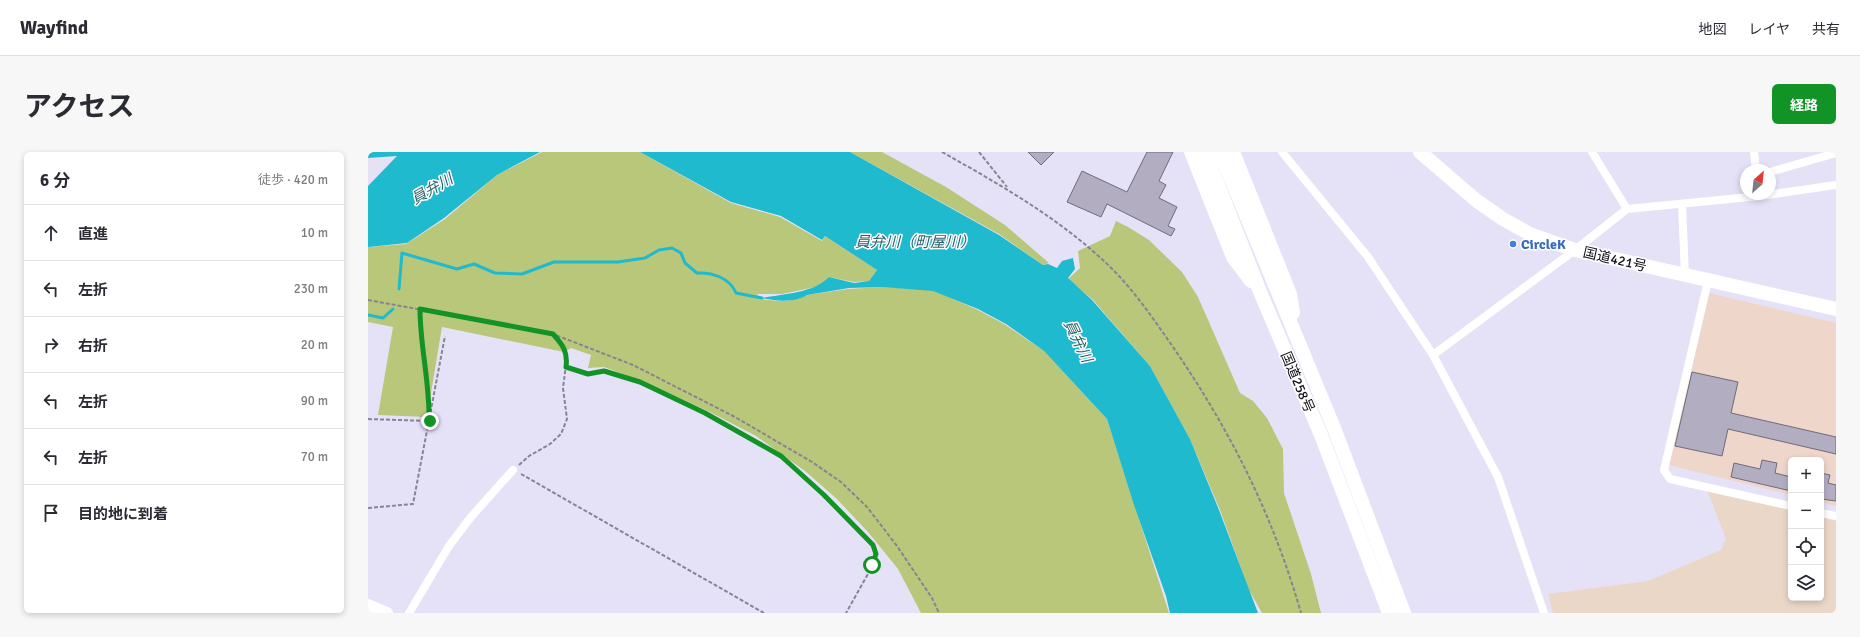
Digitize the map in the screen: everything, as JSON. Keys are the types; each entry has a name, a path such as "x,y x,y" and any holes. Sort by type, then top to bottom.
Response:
{"highway":[{"path":"1191,152 1233,257 1261,294"},
{"name":"国道258号","path":"1205,152 1261,294 1321,435 1389,613"},
{"name":"国道258号","path":"1220,152 1382,551 1404,613"},
{"path":"1233,152 1290,294 1300,347"},
{"name":"国道421号","path":"1420,152 1477,201 1503,219 1530,234 1575,250 1836,310"}],"main road":[{"path":"368,605 387,613"}],"street":[{"path":"1282,152 1368,257 1433,354 1498,477 1544,613"},
{"path":"1592,152 1627,209"},
{"path":"1754,152 1755,164"},
{"path":"1776,170 1836,153"},
{"path":"1776,193 1836,185"},
{"path":"1433,354 1575,250 1627,209 1740,197"},
{"path":"1682,204 1685,276"},
{"path":"1708,281 1664,470 1670,479 1788,505"},
{"path":"409,613 449,546 471,516 513,470"},
{"path":"1824,514 1836,516"}],"path":[{"path":"942,152 1008,189 1073,235 1105,262 1139,298 1194,378 1224,426 1240,457 1263,505 1291,576 1301,613"},
{"path":"979,152 1008,189"},
{"path":"368,300 553,334 633,365 735,417 812,462 841,482 867,507 897,546 932,598 940,613"},
{"path":"420,309 420,335 426,376 430,421"},
{"path":"553,334 565,350 567,357 564,388 567,419 561,434 550,444 529,456 513,470 764,613"},
{"path":"368,508 414,504 445,336"},
{"path":"566,367 588,374 604,371 640,382 705,413 781,456 824,495 873,545 876,554 872,565 846,613"},
{"path":"368,419 430,421"}],"shaded area":[{"path":"1709,293 1836,323 1836,506 1824,503 1824,457 1788,457 1788,494 1668,465"},
{"path":"1707,490 1788,509 1788,601 1824,601 1824,518 1836,521 1836,613 1553,613 1548,594 1648,581 1721,550 1726,539"}],"green space":[{"path":"542,152 640,152 731,203 780,217 822,241 825,236 877,270 869,281 854,282 829,277 822,285 811,288 782,294 757,294 760,299 778,301 790,300 802,298 807,295 848,289 882,287 933,290 978,310 1004,324 1044,351 1107,419 1169,613 921,613 898,569 868,532 837,499 805,471 756,436 708,411 641,381 604,367 588,368 591,355 571,348 564,352 442,327 427,417 378,415 393,327 368,322 368,247 406,244 445,219 497,175"},
{"path":"850,152 882,152 946,187 1005,225 1049,263 1043,265 999,234"},
{"path":"1116,221 1149,240 1182,272 1198,297 1240,393 1253,401 1267,418 1283,449 1284,493 1311,574 1321,613 1262,613 1249,590 1220,510 1190,439 1150,366 1093,300 1068,279 1080,268 1078,251 1110,236"}],"water":[{"name":"員弁川","path":"368,152 540,152 497,175 444,218 407,243 368,247 368,186 397,156 368,158"},
{"path":"640,152 850,152 999,235 1043,265 1048,264 1057,268 1062,261 1073,258 1075,269 1068,278 1092,300 1150,366 1190,439 1258,613 1170,613 1166,596 1134,505 1107,419 1044,351 1006,324 978,309 933,291 882,287 849,288 807,295 802,298 791,300 773,300 762,298 807,290 823,282 829,277 854,283 869,281 877,270 825,236 822,240 781,216 731,202"}],"building":[{"path":"1028,152 1054,152 1041,165"},
{"path":"1147,152 1173,152 1159,181 1166,185 1159,198 1177,207 1168,226 1175,229 1171,236 1107,204 1101,217 1067,202 1082,171 1127,192"},
{"path":"1692,372 1738,382 1731,413 1836,437 1836,454 1728,429 1722,456 1675,446"},
{"path":"1762,460 1777,463 1775,473 1788,476 1788,490 1731,477 1734,463 1760,469"},
{"path":"1824,474 1830,475 1828,483 1836,485 1836,501 1824,499"}],"waterway":[{"path":"399,289 402,253 457,269 474,264 495,273 522,274 554,262 618,262 645,258 659,250 672,248 681,253 685,263 697,273 720,277 729,283 736,293 762,298"},
{"path":"368,315 383,318 393,309"}],"place":[{"name":"CircleK","path":"1513,244"}],"route":[{"path":"430,421 426,376 420,335 420,309 553,334 565,350 567,357 566,367 588,374 604,371 640,382 705,413 781,456 824,495 873,545 876,554 872,565"}],"water label":[{"name":"員弁川（町屋川）","path":"915,242"}]}
